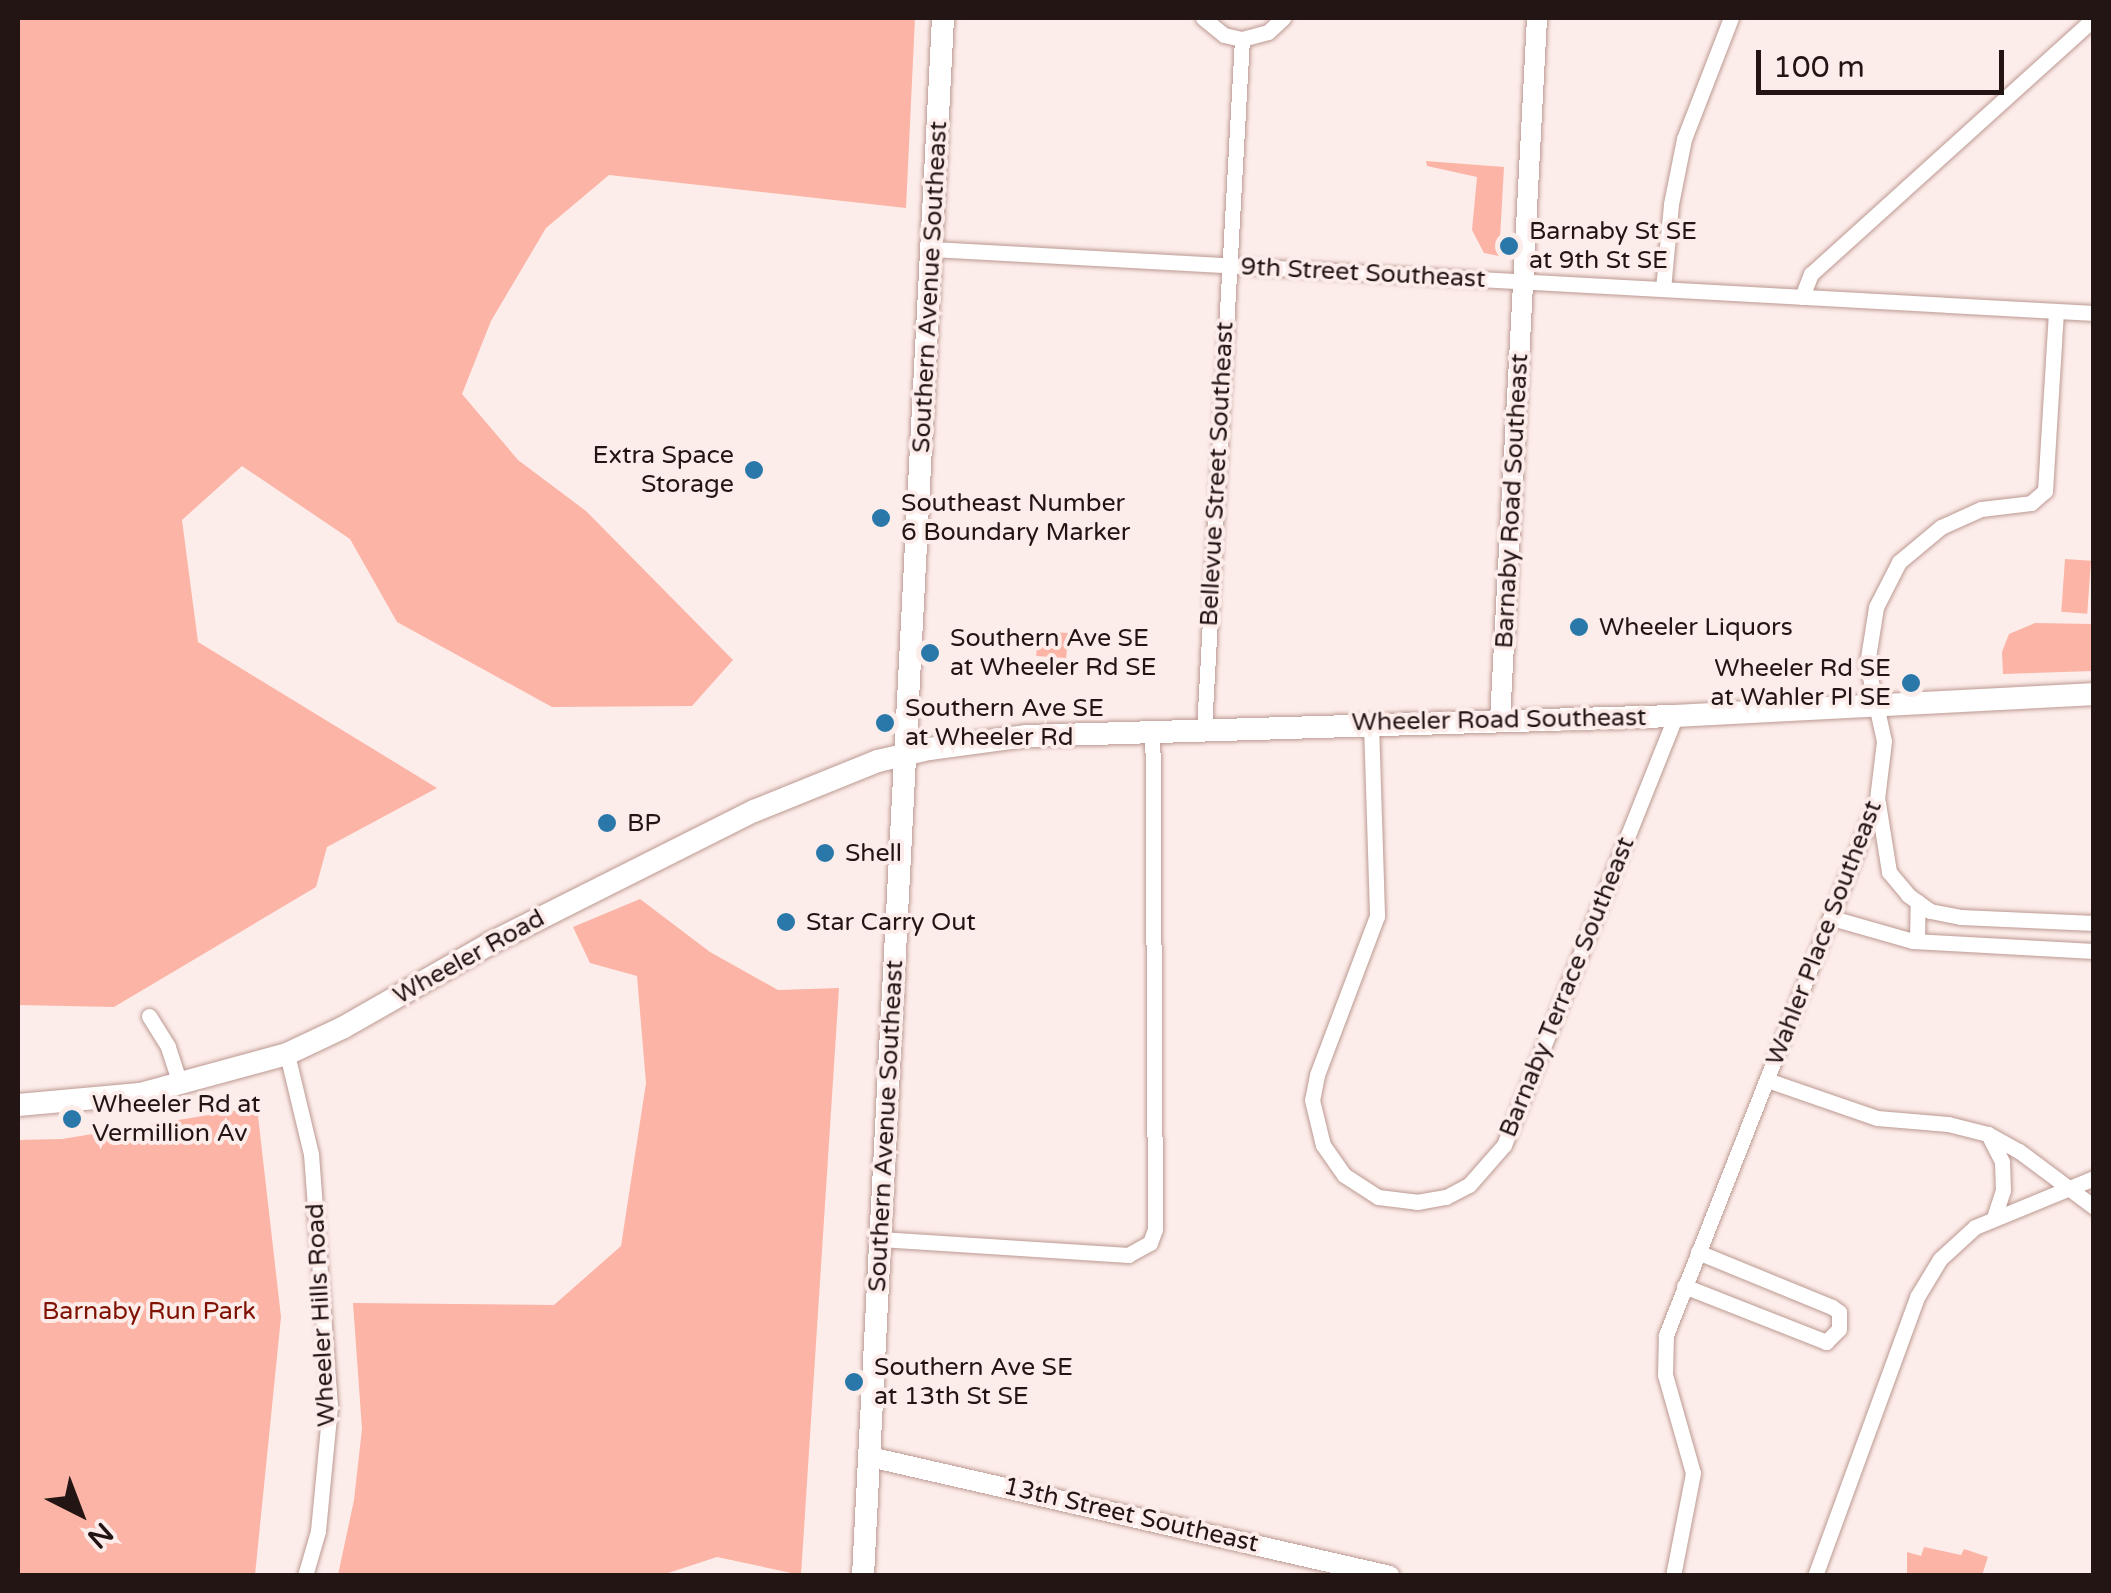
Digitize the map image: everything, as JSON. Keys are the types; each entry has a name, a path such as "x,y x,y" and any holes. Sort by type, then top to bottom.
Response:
{"main road":[{"name":"Southern Avenue Southeast","path":"863,1576 942,18"},
{"name":"Wheeler Road Southeast","path":"905,755 989,739 1370,723 1676,716 2094,694"},
{"name":"Wheeler Road","path":"18,1105 88,1100 180,1086 287,1054 344,1027 491,943 754,812 826,780 905,755"}],"street":[{"path":"1203,18 1224,35 1242,39 1268,32 1283,18"},
{"name":"Barnaby Road Southeast","path":"1500,720 1537,18"},
{"path":"1662,289 1671,204 1684,139 1730,18"},
{"path":"1802,297 1810,274 2094,18"},
{"name":"Bellevue Street Southeast","path":"1204,729 1242,39"},
{"name":"9th Street Southeast","path":"932,249 2094,313"},
{"name":"Wahler Place Southeast","path":"1672,1576 1693,1473 1663,1360 1666,1334 1877,799 1884,741 1868,675 1869,632 1881,592 1899,562 1958,518 2031,503 2045,491 2056,311"},
{"name":"Barnaby Terrace Southeast","path":"1370,723 1377,916 1316,1075 1312,1100 1323,1146 1344,1175 1382,1198 1417,1202 1465,1188 1488,1168 1504,1145 1676,716"},
{"path":"880,1239 1138,1252 1155,1231 1152,731"},
{"path":"1877,799 1890,872 1930,910 1961,917 2094,923"},
{"path":"1917,941 1918,902"},
{"path":"1832,918 1882,935 1917,941 2094,951"},
{"path":"2071,922 2074,949"},
{"path":"150,1016 168,1047 180,1086"},
{"name":"Wheeler Hills Road","path":"287,1054 311,1154 330,1406 318,1530 306,1576"},
{"path":"1767,1080 1877,1118 1948,1124 1988,1134 2020,1151 2094,1207"},
{"path":"1988,1134 2002,1162 2004,1190 1994,1217"},
{"path":"1815,1576 1917,1297 1953,1245 1994,1217 2070,1191 2094,1178"},
{"path":"1684,1286 1826,1342 1839,1329 1839,1312 1832,1307 1698,1252"},
{"name":"13th Street Southeast","path":"870,1456 1390,1576"}],"green space":[{"path":"18,18 915,18 906,208 609,175 546,228 491,321 462,394 518,460 586,511 733,660 692,706 552,707 397,622 350,539 242,466 182,520 198,642 437,788 327,847 316,887 114,1007 18,1005"},
{"path":"1426,161 1504,167 1499,256 1484,253 1472,230 1477,177 1427,166"},
{"path":"2065,559 2091,561 2087,614 2061,612"},
{"path":"2035,623 2093,624 2093,671 2003,674 2002,652 2009,634"},
{"path":"1038,631 1068,633 1066,658 1036,656"},
{"path":"640,899 710,952 778,990 839,988 801,1575 717,1557 659,1576 338,1575 354,1500 362,1429 353,1303 554,1305 621,1246 646,1083 637,976 590,963 573,927"},
{"name":"Barnaby Run Park","path":"257,1107 281,1317 255,1575 18,1575 18,1140 62,1139"},
{"path":"1924,1547 1961,1555 1964,1549 1988,1557 1982,1575 1907,1575 1907,1552 1921,1556"}],"place":[{"name":"Barnaby St SE at 9th St SE","path":"1509,246"},
{"name":"Extra Space Storage","path":"754,470"},
{"name":"Southeast Number 6 Boundary Marker","path":"881,518"},
{"name":"Wheeler Liquors","path":"1579,627"},
{"name":"Southern Ave SE at Wheeler Rd SE","path":"930,653"},
{"name":"Wheeler Rd SE at Wahler Pl SE","path":"1911,683"},
{"name":"Southern Ave SE at Wheeler Rd","path":"885,723"},
{"name":"BP","path":"607,823"},
{"name":"Shell","path":"825,853"},
{"name":"Star Carry Out","path":"786,922"},
{"name":"Wheeler Rd at Vermillion Av","path":"72,1119"},
{"name":"Southern Ave SE at 13th St SE","path":"854,1382"}]}
